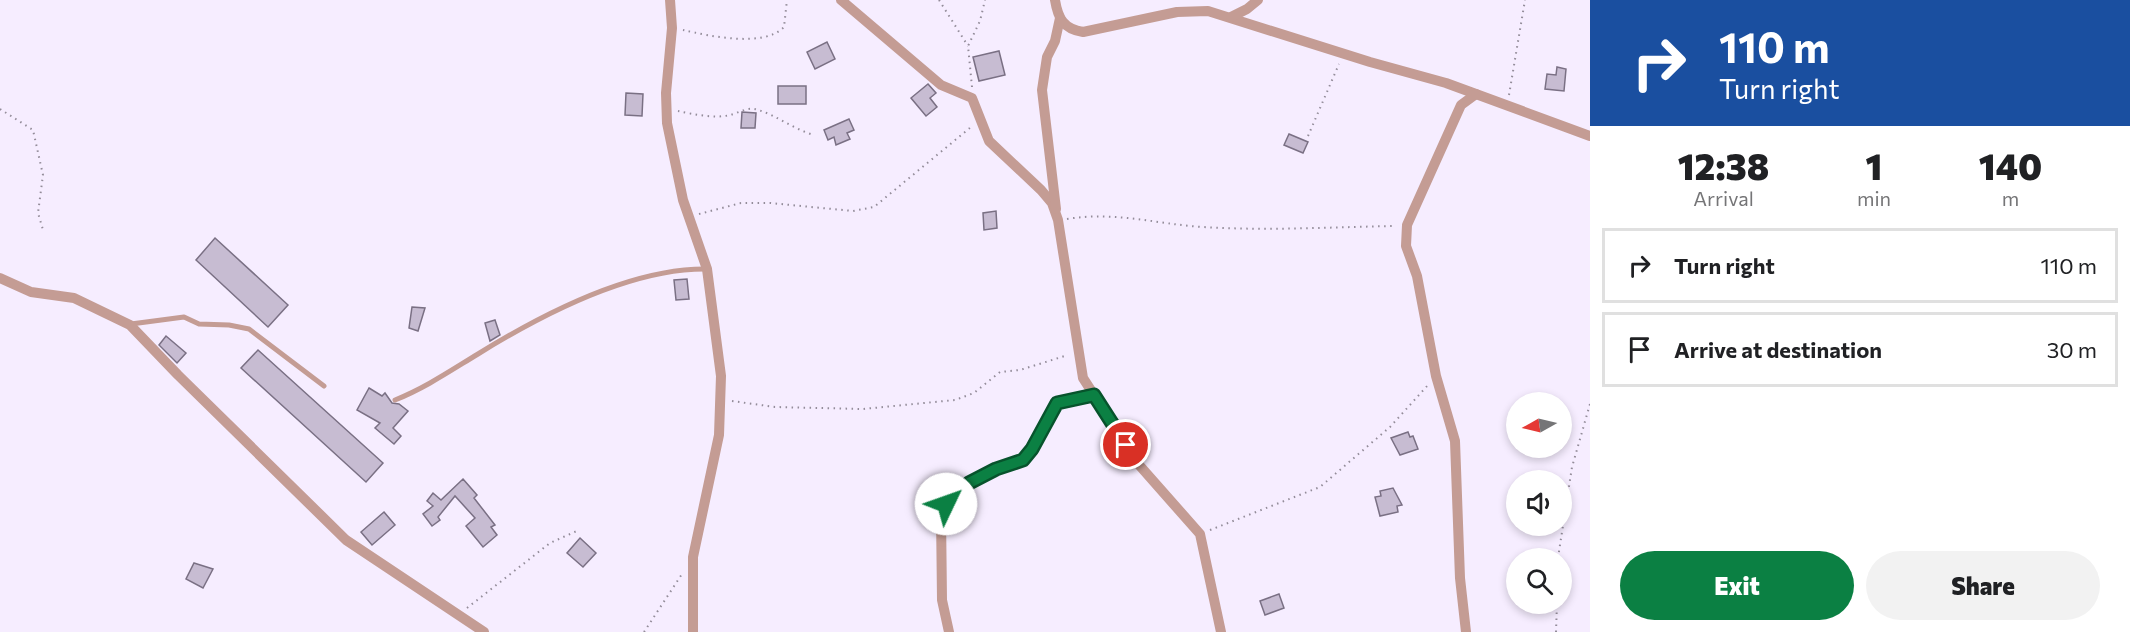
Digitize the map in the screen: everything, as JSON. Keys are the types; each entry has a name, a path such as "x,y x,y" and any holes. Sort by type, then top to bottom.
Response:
{"street":[{"path":"670,0 672,28 666,108 683,200 691,217 694,237 706,269 721,376 719,435 693,557 693,632"},
{"path":"841,0 941,85 972,98 989,141 1041,190 1057,216"},
{"path":"1055,0 1060,18 1056,41 1047,57 1042,90 1057,216 1083,378 1140,466 1200,534 1221,632"},
{"path":"1231,17 1258,0"},
{"path":"1060,18 1072,30 1083,33 1177,12 1208,11 1476,94 1590,136"},
{"path":"1466,632 1460,578 1455,441 1436,376 1417,276 1406,246 1407,225 1461,105 1476,94"},
{"path":"0,278 31,292 74,298 130,325 177,375 346,540 460,613 484,632"},
{"path":"950,632 942,600 941,582 941,514 946,504 969,483 996,469 1023,460 1032,449 1057,403 1094,395"}],"lane":[{"path":"395,400 425,388 479,353 568,304 681,269 706,269"},
{"path":"130,325 184,317 200,324 230,325 249,329 324,386"}],"path":[{"path":"672,28 710,36 756,39 775,34 784,27 787,0"},
{"path":"939,0 968,46 972,98"},
{"path":"968,46 980,21 985,0"},
{"path":"1508,105 1525,0"},
{"path":"1308,136 1328,95 1334,71 1345,54"},
{"path":"666,108 697,115 729,116 748,109 758,110 814,135"},
{"path":"0,109 33,130 44,183 38,213 43,230"},
{"path":"691,217 741,203 770,202 853,211 874,207 942,154 981,118"},
{"path":"1057,216 1113,215 1191,226 1268,231 1407,225"},
{"path":"720,400 774,407 863,409 956,400 974,393 1000,372 1020,370 1039,362 1079,352"},
{"path":"1200,534 1320,487 1390,427 1436,376"},
{"path":"1560,548 1572,467 1590,404"},
{"path":"1587,418 1590,424"},
{"path":"460,613 550,543 579,530"},
{"path":"644,632 693,557"},
{"path":"1556,632 1557,614"}],"building":[{"path":"827,42 835,59 815,69 807,52"},
{"path":"999,51 1005,75 979,81 973,57"},
{"path":"1557,67 1566,69 1564,91 1545,89 1547,74 1556,75"},
{"path":"928,84 936,93 930,98 937,107 926,116 911,98"},
{"path":"778,86 806,86 806,104 778,104"},
{"path":"626,93 643,94 642,116 625,115"},
{"path":"742,112 756,113 755,128 741,128"},
{"path":"849,119 854,130 847,133 850,139 836,145 834,137 828,140 824,130"},
{"path":"1289,134 1308,142 1303,153 1284,145"},
{"path":"996,211 997,228 984,230 983,213"},
{"path":"215,238 288,305 268,327 196,260"},
{"path":"687,279 689,299 676,300 674,280"},
{"path":"412,307 425,308 418,331 409,328"},
{"path":"495,320 500,335 490,341 485,323"},
{"path":"166,336 186,353 177,363 159,345"},
{"path":"258,350 383,463 366,482 241,368"},
{"path":"369,388 382,396 385,393 392,403 399,404 408,411 393,428 401,436 394,444 375,428 380,423 357,410"},
{"path":"1408,432 1410,437 1413,436 1418,449 1400,455 1391,438"},
{"path":"463,479 477,495 474,498 495,525 491,527 497,535 483,547 466,526 475,518 455,496 438,517 440,520 432,526 423,514 433,506 427,501 433,493 441,500"},
{"path":"1393,488 1402,505 1397,506 1398,512 1380,516 1375,497 1381,496 1380,491"},
{"path":"384,512 395,525 372,545 361,532"},
{"path":"580,538 596,553 583,567 567,553"},
{"path":"194,563 213,569 203,588 186,579"},
{"path":"1279,594 1284,608 1265,615 1260,601"}],"route":[{"path":"946,504 969,483 1007,464 1023,460 1032,449 1057,403 1064,400 1094,395 1126,445"}]}
